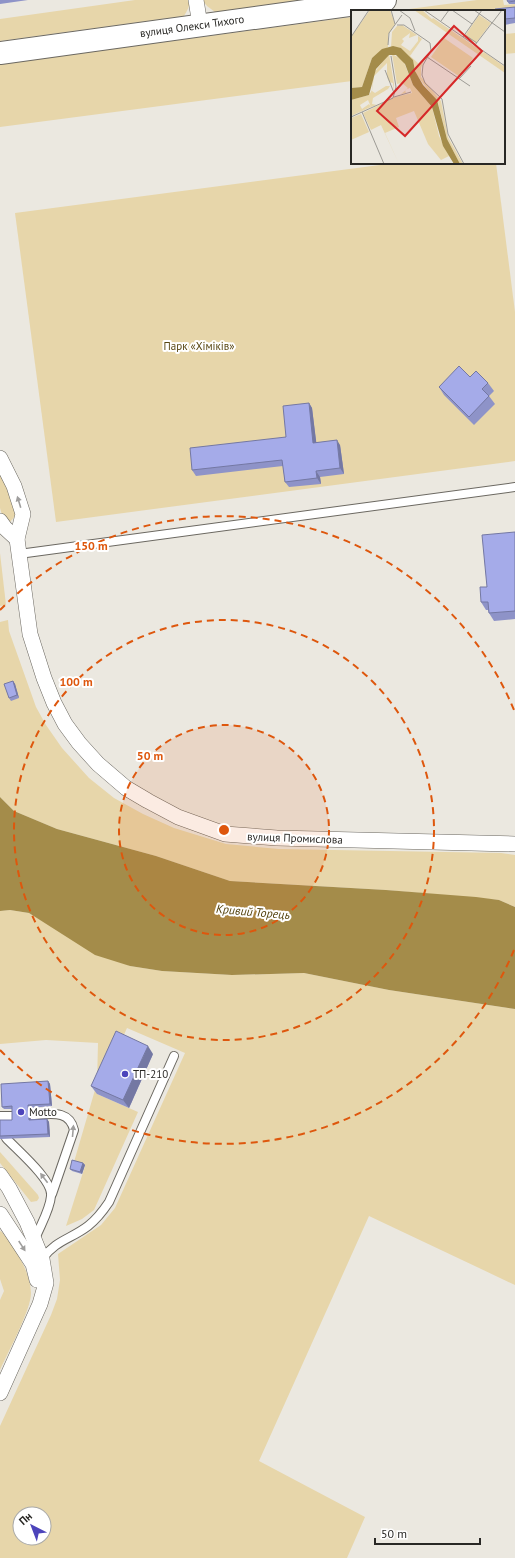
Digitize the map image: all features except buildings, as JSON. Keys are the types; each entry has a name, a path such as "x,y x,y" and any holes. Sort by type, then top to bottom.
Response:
{"main road":[{"name":"вулиця Олекси Тихого","path":"0,53 385,0"}],"street":[{"path":"196,0 200,26"},
{"path":"0,458 14,486 23,514 17,539 4,528 0,522"},
{"name":"вулиця Промислова","path":"17,539 30,634 54,704 79,743 98,764 126,788 178,817 225,834 277,838 515,844"},
{"path":"0,1174 27,1222 42,1259 46,1283 40,1304 0,1393"},
{"path":"2,1219 33,1264 39,1289 40,1304"}],"lane":[{"path":"19,554 515,487"},
{"path":"42,1259 56,1244 87,1226 100,1215 109,1202 174,1056"},
{"path":"30,1115 56,1114 66,1116 72,1122 74,1130 48,1206 34,1240"},
{"path":"0,1116 14,1116"},
{"path":"6,1138 40,1173 48,1184 52,1194"}],"green space":[{"path":"135,0 190,0 184,16 0,41 0,19"},
{"path":"202,0 301,0 215,12"},
{"path":"477,0 503,0 504,5 515,4 515,13 505,10 402,10"},
{"path":"351,17 351,81 0,127 0,64"},
{"path":"515,33 515,53 505,54 505,34"},
{"name":"Парк «Хіміків»","path":"387,164 496,164 515,312 515,461 56,522 15,213"},
{"path":"0,469 9,488 16,515 10,522 3,519 0,508"},
{"path":"0,553 6,605 0,606"},
{"path":"8,620 9,631 36,707 46,725 62,748 89,778 114,798 143,814 174,828 226,844 279,849 501,853 515,855 515,907 499,900 386,890 230,881 156,856 57,829 14,811 0,797 0,622"},
{"path":"10,910 29,913 56,929 130,966 162,971 232,975 304,973 389,990 515,1009 515,1285 369,1216 259,1461 365,1517 347,1558 0,1558 0,1426 57,1299 60,1280 58,1254 101,1225 115,1208 185,1053 127,1028 97,1094 138,1112 94,1210 82,1219 66,1226 85,1166 74,1162 97,1083 98,1043 46,1040 0,1044 0,911"},
{"path":"0,1152 38,1195 39,1198 37,1201 31,1202 0,1163"},
{"path":"0,1231 17,1253 25,1268 31,1293 23,1320 0,1370 0,1300 4,1291 0,1279"}],"water":[{"name":"Кривий Торець","path":"0,797 14,811 57,829 156,856 230,881 386,890 499,900 515,907 515,1009 389,990 304,973 232,975 162,971 130,966 95,955 29,913 10,910 0,911"}],"place":[{"name":"ТП-210","path":"125,1074"},
{"name":"Motto","path":"21,1112"}]}
